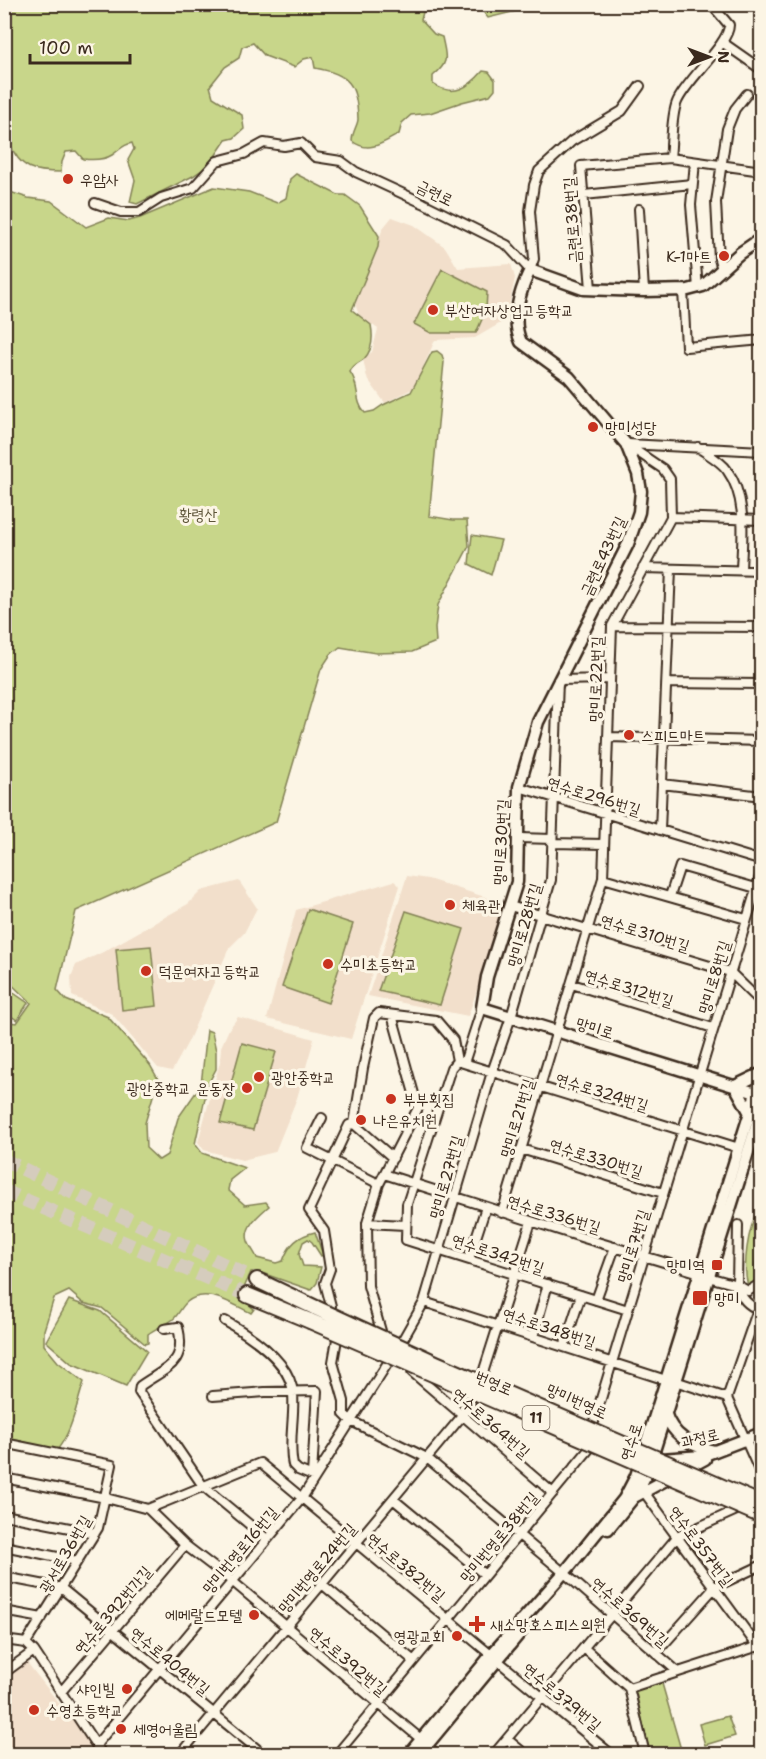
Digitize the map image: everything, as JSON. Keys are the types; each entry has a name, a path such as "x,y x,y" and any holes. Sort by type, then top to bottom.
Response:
{"highway":[{"name":"번영로","path":"256,1280 436,1363 762,1504"},
{"name":"번영로","path":"247,1295 762,1516"}],"street":[{"path":"711,4 729,25 729,30 675,104 670,158 762,171"},
{"path":"722,42 762,70"},
{"path":"530,270 534,259 530,211 534,185 539,171 572,141 622,111 640,86"},
{"path":"722,269 719,260 716,202 727,129 735,108 747,94"},
{"name":"금련로","path":"95,203 121,212 139,212 161,198 193,188 217,161 244,154 264,143 284,146 300,143 315,157 341,161 356,172 507,246 530,270 574,287 644,291 698,288"},
{"name":"금련로38번길","path":"591,289 582,165 670,158"},
{"path":"695,162 691,205 698,288 762,238"},
{"path":"584,195 692,184"},
{"path":"639,209 644,291"},
{"name":"금련로43번길","path":"530,270 523,286 517,315 517,333 521,342 569,377 626,444 638,474 641,491 634,531 558,680"},
{"path":"683,290 686,347 762,340"},
{"path":"626,444 762,451"},
{"path":"626,444 663,469 670,479 671,517 762,519"},
{"path":"698,447 727,470 738,494 743,519 741,570"},
{"name":"망미로22번길","path":"558,1032 603,878 612,626 671,517"},
{"path":"643,568 762,571"},
{"name":"연수로296번길","path":"660,830 671,569"},
{"path":"612,626 762,627"},
{"path":"558,680 610,679"},
{"name":"망미로30번길","path":"482,1008 487,977 517,882 519,787 538,722 558,680"},
{"name":"망미로28번길","path":"511,1017 552,880 558,680"},
{"path":"667,682 762,684"},
{"path":"608,737 762,741"},
{"path":"662,784 762,796"},
{"name":"연수로296번길","path":"519,787 762,861"},
{"path":"519,838 604,844"},
{"path":"670,896 680,866 756,888"},
{"name":"망미로8번길","path":"699,1074 762,870"},
{"path":"603,878 746,919"},
{"name":"연수로310번길","path":"510,906 730,972 762,1003"},
{"name":"연수로312번길","path":"572,984 713,1028"},
{"path":"367,1222 405,1225 407,1204 451,1068 460,1062 482,1008"},
{"name":"망미로","path":"482,1008 759,1092"},
{"path":"354,1124 363,1068 375,1018 379,1013 436,1020 453,1040 460,1062"},
{"path":"381,1331 368,1286 367,1222 379,1184 418,1108 392,1015"},
{"name":"망미로27번길","path":"402,1341 424,1302 492,1072 511,1017"},
{"name":"망미로21번길","path":"502,1213 558,1032"},
{"name":"연수로324번길","path":"460,1062 739,1148"},
{"path":"750,1113 735,1086 762,1073"},
{"name":"연수로","path":"704,1275 739,1148 759,1092 762,1073"},
{"name":"망미로7번길","path":"593,1425 699,1074"},
{"name":"연수로","path":"410,1755 422,1747 494,1657 639,1494 704,1275 762,1108"},
{"path":"322,1118 307,1148 379,1184"},
{"path":"354,1124 393,1158"},
{"path":"331,1306 326,1283 330,1269 324,1231 309,1210 349,1125 354,1124"},
{"name":"연수로330번길","path":"521,1149 663,1193"},
{"name":"연수로336번길","path":"384,1174 748,1290 762,1283"},
{"name":"연수로336번길","path":"469,1259 486,1208"},
{"path":"482,1376 531,1222"},
{"name":"연수로342번길","path":"405,1225 405,1240 628,1310"},
{"path":"738,1225 737,1285 747,1305 760,1310 727,1398 762,1477"},
{"path":"474,1244 519,1259"},
{"name":"연수로336번길","path":"596,1300 615,1247"},
{"name":"연수로342번길","path":"533,1337 548,1284"},
{"path":"564,1347 581,1295"},
{"name":"연수로348번길","path":"424,1302 671,1380"},
{"name":"망미번영로","path":"351,1421 344,1414 344,1401 333,1362 337,1339 334,1334 342,1317 381,1331 635,1443 648,1458"},
{"path":"213,1396 293,1391 317,1391 313,1476 298,1470 293,1465 293,1391 286,1375 275,1359 252,1336 225,1321"},
{"path":"164,1329 178,1327 182,1344 180,1354 173,1364 140,1386 140,1392 203,1486 267,1539"},
{"path":"337,1339 628,1464 648,1458"},
{"name":"망미번영로16번길","path":"96,1744 302,1498 313,1476 389,1361"},
{"name":"연수로364번길","path":"412,1371 553,1493"},
{"path":"671,1380 727,1398"},
{"name":"연수로","path":"566,1575 624,1499 648,1458 665,1412 671,1380"},
{"name":"망미번영로24번길","path":"180,1755 462,1416 473,1397"},
{"path":"665,1412 674,1432 697,1448 717,1452"},
{"name":"연수로369번길","path":"351,1421 427,1458 678,1672"},
{"name":"과정로","path":"648,1458 686,1458 717,1452 762,1433"},
{"path":"4,1462 6,1444"},
{"name":"광서로36번길","path":"6,1444 112,1465 101,1522 26,1644"},
{"name":"망미번영로38번길","path":"337,1755 590,1448"},
{"path":"639,1494 717,1452"},
{"path":"700,1461 700,1471 762,1498"},
{"name":"연수로382번길","path":"148,1509 260,1463 494,1657"},
{"path":"4,1478 106,1498 148,1509"},
{"path":"665,1480 762,1522"},
{"name":"연수로357번길","path":"639,1494 677,1537 760,1646"},
{"path":"494,1755 677,1537 762,1498"},
{"path":"393,1499 485,1575"},
{"name":"연수로392번길","path":"148,1509 185,1545 232,1581 378,1704 422,1747 437,1755"},
{"path":"4,1515 95,1533"},
{"name":"연수로392번가길","path":"61,1692 185,1545"},
{"path":"4,1546 77,1561"},
{"path":"657,1653 715,1587 762,1565"},
{"path":"4,1577 61,1588"},
{"path":"322,1584 414,1661"},
{"name":"연수로404번길","path":"61,1588 263,1755"},
{"name":"광서로36번길","path":"4,1611 42,1618"},
{"path":"4,1640 26,1644 34,1651 102,1755"},
{"path":"629,1688 760,1646"},
{"path":"584,1648 629,1688 645,1755"},
{"path":"4,1673 34,1651"},
{"name":"연수로379번길","path":"494,1657 611,1755"},
{"path":"507,1739 525,1755"}],"shaded area":[{"name":"부산여자상업고등학교","path":"392,217 414,225 445,247 458,268 511,264 515,278 506,320 475,338 435,340 414,388 385,403 367,378 363,359 372,352 378,329 359,315 355,304 383,228"},
{"path":"407,876 428,879 507,904 468,1016 368,996"},
{"name":"덕문여자고등학교","path":"239,881 257,908 244,933 229,948 188,1042 172,1071 158,1068 112,1014 72,996 71,977 76,965 188,904 201,891"},
{"name":"수미초등학교","path":"394,881 400,886 351,1039 267,1019 296,910"},
{"name":"광안중학교","path":"238,1017 314,1039 297,1098 275,1152 242,1160 204,1150 198,1142 220,1062 221,1047 229,1029"},
{"name":"수영초등학교","path":"25,1660 99,1754 5,1754 4,1675"}],"green space":[{"path":"5,4 439,5 423,12 421,20 434,34 442,37 445,50 444,63 433,76 433,84 448,90 461,89 483,71 489,72 495,80 495,89 490,95 430,113 411,115 402,123 399,134 376,146 364,147 352,141 358,121 356,98 344,78 315,68 313,57 304,59 294,67 265,56 253,43 242,47 239,58 225,67 210,86 213,97 242,115 244,129 234,138 226,140 209,165 193,176 137,204 130,202 135,180 128,160 134,149 132,143 123,146 109,157 98,159 83,159 76,151 66,152 61,172 29,168 18,158 9,142 5,143"},
{"path":"478,5 526,5 516,11 488,18"},
{"name":"황령산","path":"296,174 338,195 345,195 360,206 379,236 378,247 352,310 371,325 372,329 372,343 369,351 350,372 355,382 359,404 365,413 374,411 411,392 432,352 437,351 442,355 444,362 429,516 467,520 469,546 438,605 436,642 412,652 376,653 340,647 331,654 321,669 276,822 76,911 57,990 66,1000 108,1017 150,1065 158,1079 145,1123 146,1148 159,1160 167,1155 178,1118 201,1085 207,1030 212,1032 216,1051 216,1069 208,1084 195,1144 202,1153 245,1168 230,1180 228,1190 245,1205 266,1202 269,1206 253,1221 248,1231 248,1241 257,1258 276,1263 283,1261 295,1242 315,1232 323,1255 321,1256 308,1239 303,1242 299,1254 303,1266 321,1267 317,1283 311,1290 259,1272 251,1272 240,1297 254,1309 251,1313 219,1298 202,1296 194,1298 185,1304 172,1320 148,1334 148,1343 145,1344 102,1308 83,1303 69,1291 54,1298 44,1330 44,1345 58,1362 84,1382 70,1426 57,1450 4,1437 5,1023 17,1023 31,1003 4,977 4,190 28,198 51,201 86,227 109,218 129,221 140,218 214,187 249,192 277,203 286,198 290,179"},
{"path":"442,269 487,292 486,310 476,333 431,333 414,324"},
{"path":"472,535 501,540 491,575 469,564"},
{"path":"308,909 353,924 328,1003 282,987"},
{"path":"406,911 464,929 440,1005 378,991"},
{"path":"151,946 157,1006 122,1010 116,949"},
{"path":"5,987 28,1003 17,1020 5,1012"},
{"name":"광안중학교 운동장","path":"242,1043 276,1052 253,1130 220,1123"},
{"path":"758,1209 762,1212 762,1238 755,1266 758,1281 748,1287 747,1248 751,1227"},
{"path":"69,1300 100,1311 147,1351 126,1386 71,1363 46,1341"},
{"path":"661,1680 682,1753 650,1754 635,1689"},
{"path":"728,1716 735,1736 705,1745 699,1724"}],"tunnel":[{"path":"4,1160 257,1280"},
{"path":"4,1191 247,1295"}],"place":[{"name":"우암사","path":"68,179"},
{"name":"K-1마트","path":"724,256"},
{"name":"부산여자상업고등학교","path":"433,310"},
{"name":"망미성당","path":"593,427"},
{"name":"스피드마트","path":"629,735"},
{"name":"체육관","path":"450,905"},
{"name":"수미초등학교","path":"328,964"},
{"name":"덕문여자고등학교","path":"146,971"},
{"name":"광안중학교","path":"259,1077"},
{"name":"광안중학교 운동장","path":"247,1088"},
{"name":"부부횟집","path":"391,1099"},
{"name":"나은유치원","path":"361,1120"},
{"name":"망미역","path":"717,1265"},
{"name":"망미","path":"700,1298"},
{"name":"에메랄드모텔","path":"254,1615"},
{"name":"새소망호스피스의원","path":"477,1624"},
{"name":"영광교회","path":"457,1636"},
{"name":"샤인빌","path":"127,1689"},
{"name":"수영초등학교","path":"34,1710"},
{"name":"세영어울림","path":"121,1729"}]}
